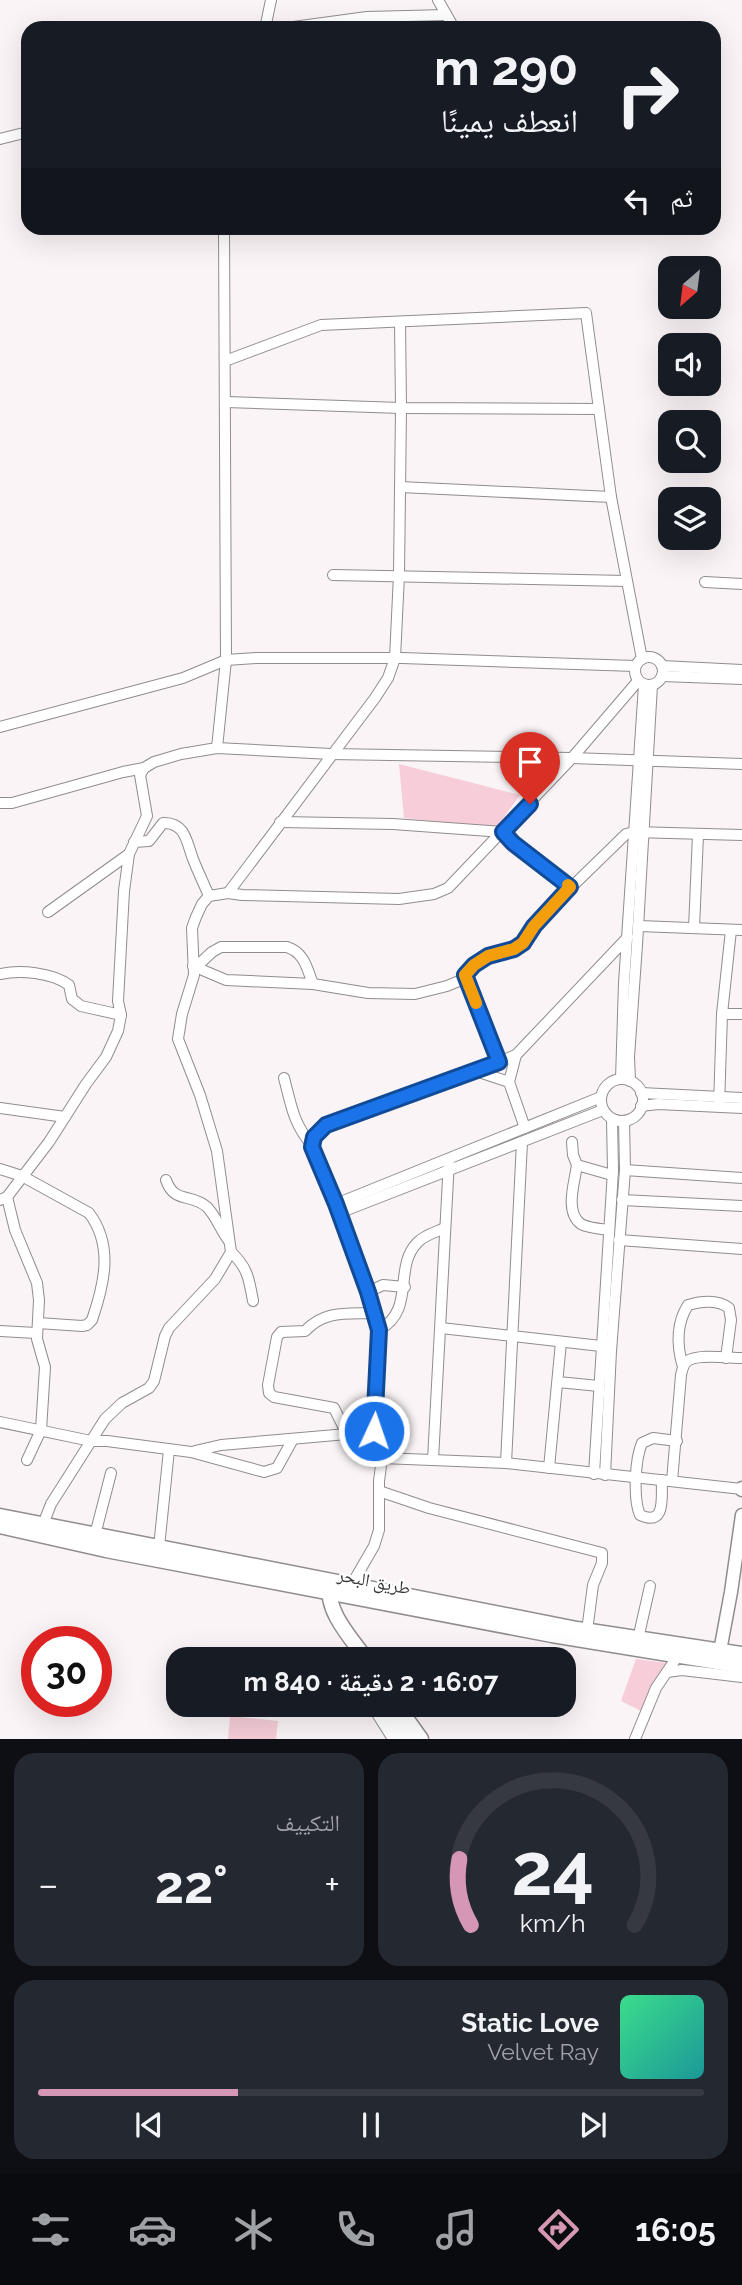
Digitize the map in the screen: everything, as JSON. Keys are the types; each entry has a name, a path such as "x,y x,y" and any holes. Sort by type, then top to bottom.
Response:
{"highway":[{"name":"طريق البحر","path":"0,1516 41,1530"},
{"name":"طريق البحر","path":"0,1527 41,1530 103,1541 330,1586 551,1635 677,1657 703,1666 742,1666"},
{"name":"طريق البحر","path":"103,1541 159,1547 281,1577 314,1589 352,1584 587,1631 742,1654"},
{"path":"330,1586 341,1623 358,1647"},
{"path":"314,1589 347,1647"},
{"path":"393,1717 407,1739"},
{"path":"405,1717 421,1739"}],"main road":[{"path":"720,1651 737,1590 742,1515"}],"street":[{"path":"266,21 271,0"},
{"path":"438,0 450,21"},
{"path":"338,21 367,17 446,15"},
{"path":"0,139 21,134"},
{"path":"217,748 226,660 224,235"},
{"path":"225,361 321,325 586,313 611,497 639,662"},
{"path":"228,893 388,678 395,658 399,575 400,321"},
{"path":"226,402 401,408 599,409"},
{"path":"400,487 611,497"},
{"path":"333,575 626,581"},
{"path":"705,582 742,584"},
{"path":"662,671 656,659 646,657 634,671 645,684 643,762 620,1058 625,1080 641,1093 719,1101 742,1108"},
{"path":"0,727 183,678 226,660 395,658 639,662"},
{"path":"725,674 742,670"},
{"path":"662,671 725,674 742,679"},
{"path":"41,1530 51,1504 105,1419 122,1403 149,1388 154,1381 169,1328 215,1279 230,1247 216,1151 200,1095 178,1039 182,1014 194,975 192,929 202,904 209,897 228,893 399,899 434,894 448,888 645,684 656,684 662,671"},
{"path":"27,1460 41,1430 45,1367 37,1328 39,1300 37,1283 3,1199 49,1142 106,1057 118,1031 121,1015 118,1001 124,891 129,854 147,816 140,775 145,768 153,762 181,754 217,748 331,754 572,758 742,765"},
{"path":"0,803 22,801 145,768"},
{"path":"281,822 406,825 503,832 513,843 570,887"},
{"path":"134,842 149,841 163,823 174,825 190,844 192,856 209,897"},
{"path":"625,1080 639,926 639,832"},
{"path":"195,967 226,980 415,995 454,984 488,956 514,949 523,943 534,926 570,887 620,838 639,832 742,835"},
{"path":"694,928 698,835"},
{"path":"48,912 129,854"},
{"path":"639,926 742,930"},
{"path":"719,1101 722,1014 730,930"},
{"path":"311,1144 326,1125 516,1055 628,937"},
{"path":"195,967 221,947 288,947 303,958 313,985"},
{"path":"0,974 18,971 58,980 69,985 72,999 81,1006 121,1015"},
{"path":"465,975 499,1062"},
{"path":"722,1014 742,1014"},
{"path":"516,1055 509,1083 525,1128"},
{"path":"476,1071 509,1083"},
{"path":"284,1078 295,1120 311,1144 338,1209 379,1330 374,1431 382,1458 377,1537 352,1584"},
{"path":"625,1080 608,1084 601,1097 603,1110 612,1119 624,1121 635,1116 641,1106 641,1093"},
{"path":"338,1209 449,1165 525,1128 601,1097"},
{"path":"641,1106 742,1098"},
{"path":"0,1108 65,1117"},
{"path":"449,1165 523,1142 603,1110"},
{"path":"599,1474 601,1346 612,1175 612,1119"},
{"path":"599,1474 625,1170 624,1121"},
{"path":"506,1463 523,1142"},
{"path":"572,1142 577,1165 573,1196 574,1215 582,1224 609,1230"},
{"path":"613,1143 625,1144"},
{"path":"433,1460 449,1165"},
{"path":"577,1165 612,1175"},
{"path":"0,1169 22,1176 89,1213 101,1238 106,1270 90,1322 82,1325 0,1331"},
{"path":"625,1170 742,1178"},
{"path":"166,1180 169,1189 176,1195 194,1200 208,1208 248,1274 253,1301"},
{"path":"622,1200 742,1206"},
{"path":"379,1330 391,1322 397,1313 405,1287 407,1265 415,1245 446,1228"},
{"path":"620,1240 742,1249"},
{"path":"368,1292 383,1285 405,1287"},
{"path":"677,1441 653,1438 642,1443 638,1456 637,1505 640,1515 646,1518 655,1517 662,1507 677,1441 683,1367 677,1339 688,1305 720,1303 729,1308 731,1320 726,1358"},
{"path":"374,1313 325,1316 315,1320 305,1331 281,1332 277,1337 268,1385 269,1394 278,1398 334,1408 347,1434 358,1441 374,1431"},
{"path":"441,1328 601,1346"},
{"path":"548,1468 561,1342"},
{"path":"683,1367 689,1359 742,1358"},
{"path":"558,1382 600,1386"},
{"path":"0,1422 91,1441 191,1452 268,1472 277,1468 293,1439"},
{"path":"191,1452 221,1445 347,1434"},
{"path":"159,1547 169,1450"},
{"path":"382,1458 506,1463 742,1489"},
{"path":"103,1541 111,1473"},
{"path":"379,1491 429,1508 601,1553 602,1563 593,1585 587,1631"},
{"path":"638,1639 650,1586"},
{"path":"635,1739 656,1688 677,1657"},
{"path":"667,1672 703,1666 742,1677"},
{"path":"379,1717 393,1739"}],"shaded area":[{"path":"399,764 520,795 496,828 404,818"},
{"path":"636,1659 667,1663 641,1711 621,1701"},
{"path":"230,1717 278,1721 276,1739 228,1739"}],"slow traffic":[{"path":"476,1003 465,975 488,956 514,949 523,943 534,926 570,887 568,885"}],"route":[{"path":"374,1431 379,1330 336,1204 313,1152 312,1140 326,1125 499,1062 465,975 488,956 514,949 523,943 534,926 570,887 513,843 503,832 530,804"}]}
